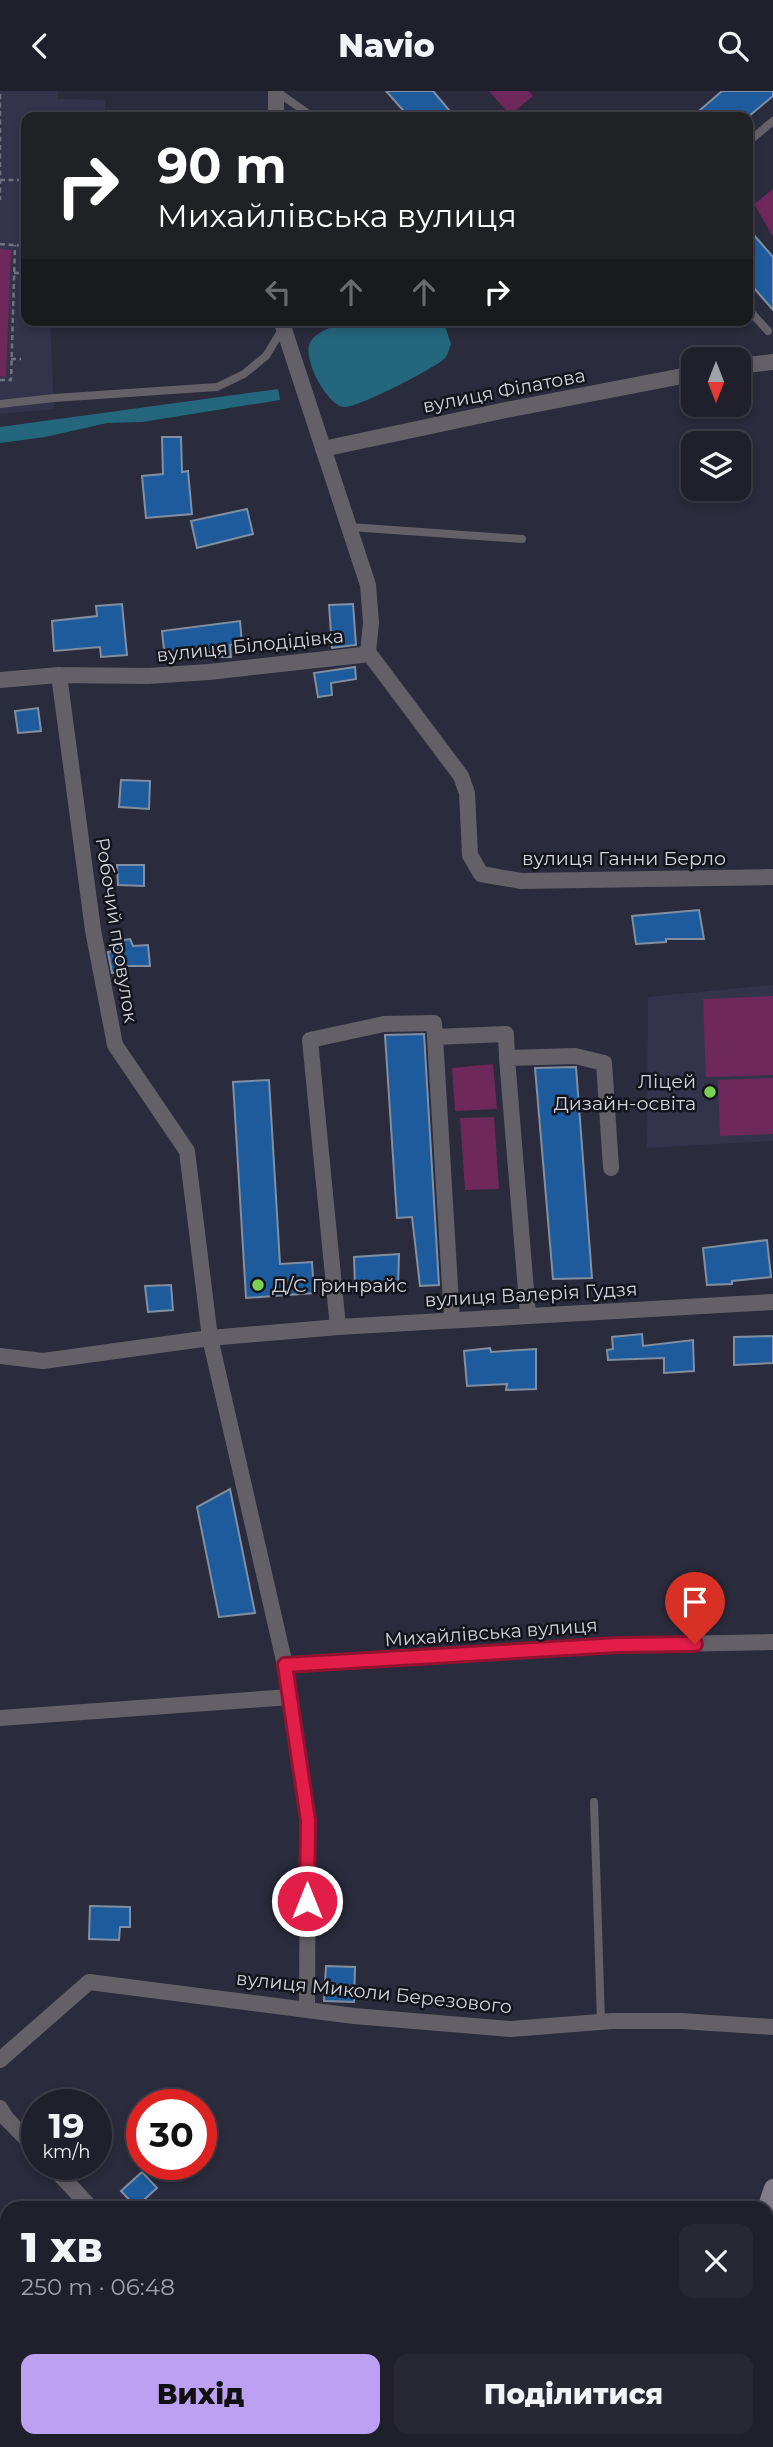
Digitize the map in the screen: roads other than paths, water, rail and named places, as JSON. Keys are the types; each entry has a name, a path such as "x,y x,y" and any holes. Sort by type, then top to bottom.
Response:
{"street":[{"path":"276,91 276,112"},
{"name":"вулиця Білодідівка","path":"0,680 59,675 148,676 209,672 362,655 368,652 371,623 368,585 283,326"},
{"path":"751,365 773,362"},
{"name":"вулиця Філатова","path":"323,449 681,376"},
{"name":"вулиця Ганни Берло","path":"368,652 461,776 467,793 470,855 481,874 521,881 773,877"},
{"name":"Робочий провулок","path":"59,675 93,930 115,1045 187,1151 210,1338 285,1665"},
{"path":"338,1327 310,1040 372,1026 397,1024 435,1023 452,1319"},
{"path":"435,1037 506,1034 528,1315"},
{"path":"507,1058 575,1056 604,1063 611,1168"},
{"name":"вулиця Валерія Гудзя","path":"0,1356 43,1361 210,1338 338,1327 773,1302"},
{"name":"Михайлівська вулиця","path":"285,1665 618,1645 773,1642"},
{"path":"285,1665 308,1820 307,2009"},
{"path":"0,1718 290,1697"},
{"name":"вулиця Миколи Березового","path":"0,2060 89,1982 354,2016 511,2029 601,2022 681,2021 773,2027"},
{"path":"0,2108 21,2133"},
{"path":"65,2180 85,2201"}],"lane":[{"path":"276,91 306,112"},
{"path":"753,138 773,121"},
{"path":"753,315 768,331"},
{"path":"0,404 217,387 244,374 266,356 281,326"},
{"path":"350,527 522,540"},
{"path":"594,1802 601,2022"}],"place":[{"name":"Ліцей Дизайн-освіта","path":"710,1092"},
{"name":"Д/С Гринрайс","path":"258,1285"}]}
